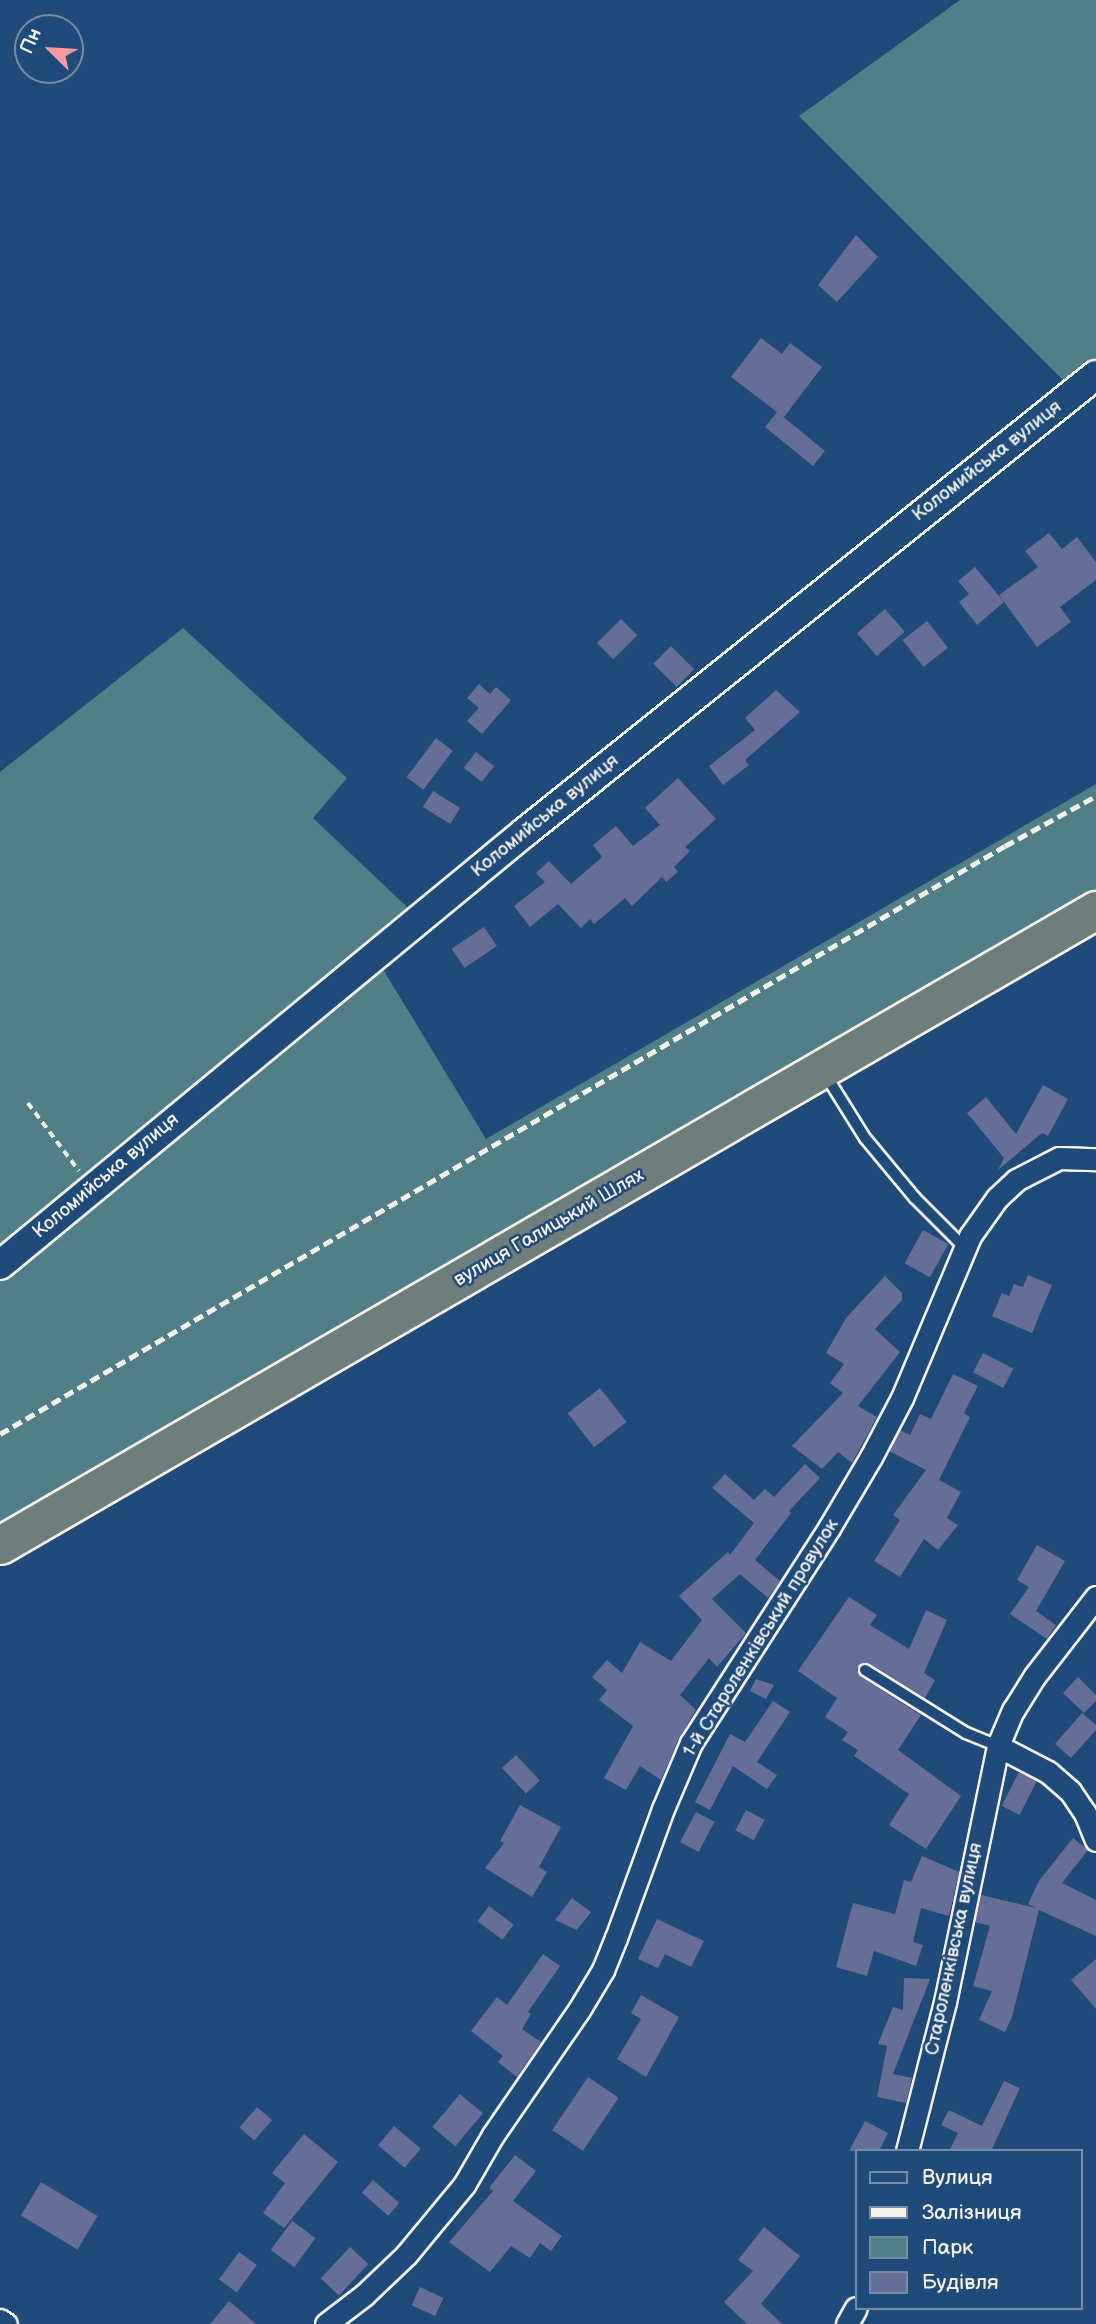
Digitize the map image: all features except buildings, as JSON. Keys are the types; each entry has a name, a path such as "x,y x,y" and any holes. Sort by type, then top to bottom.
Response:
{"highway":[{"name":"вулиця Галицький Шлях","path":"0,1545 1096,910"}],"street":[{"name":"Коломийська вулиця","path":"0,1265 91,1187 524,832 1096,375"},
{"name":"1-й Староленківський провулок","path":"326,2324 364,2295 406,2255 464,2185 493,2135 585,2000 616,1938 663,1809 691,1744 829,1528 870,1457 902,1398 965,1248 997,1198 1016,1181 1059,1158 1096,1159"},
{"name":"Староленківська вулиця","path":"908,2149 945,2002 998,1746 1013,1710 1034,1677 1096,1597"},
{"path":"998,1746 1048,1772 1070,1791 1085,1813 1096,1840"},
{"path":"0,2320 6,2324"}],"lane":[{"path":"822,1068 832,1090 865,1138 915,1198 965,1248"},
{"path":"865,1670 966,1733 998,1746"}],"path":[{"path":"28,1103 91,1187"}],"green space":[{"path":"960,0 1096,0 1096,372 1073,390 799,116"},
{"path":"183,628 347,778 313,818 424,923 378,961 486,1139 1096,784 1096,918 0,1555 0,772"}],"railway":[{"path":"0,1434 1005,846 1096,796"}]}
